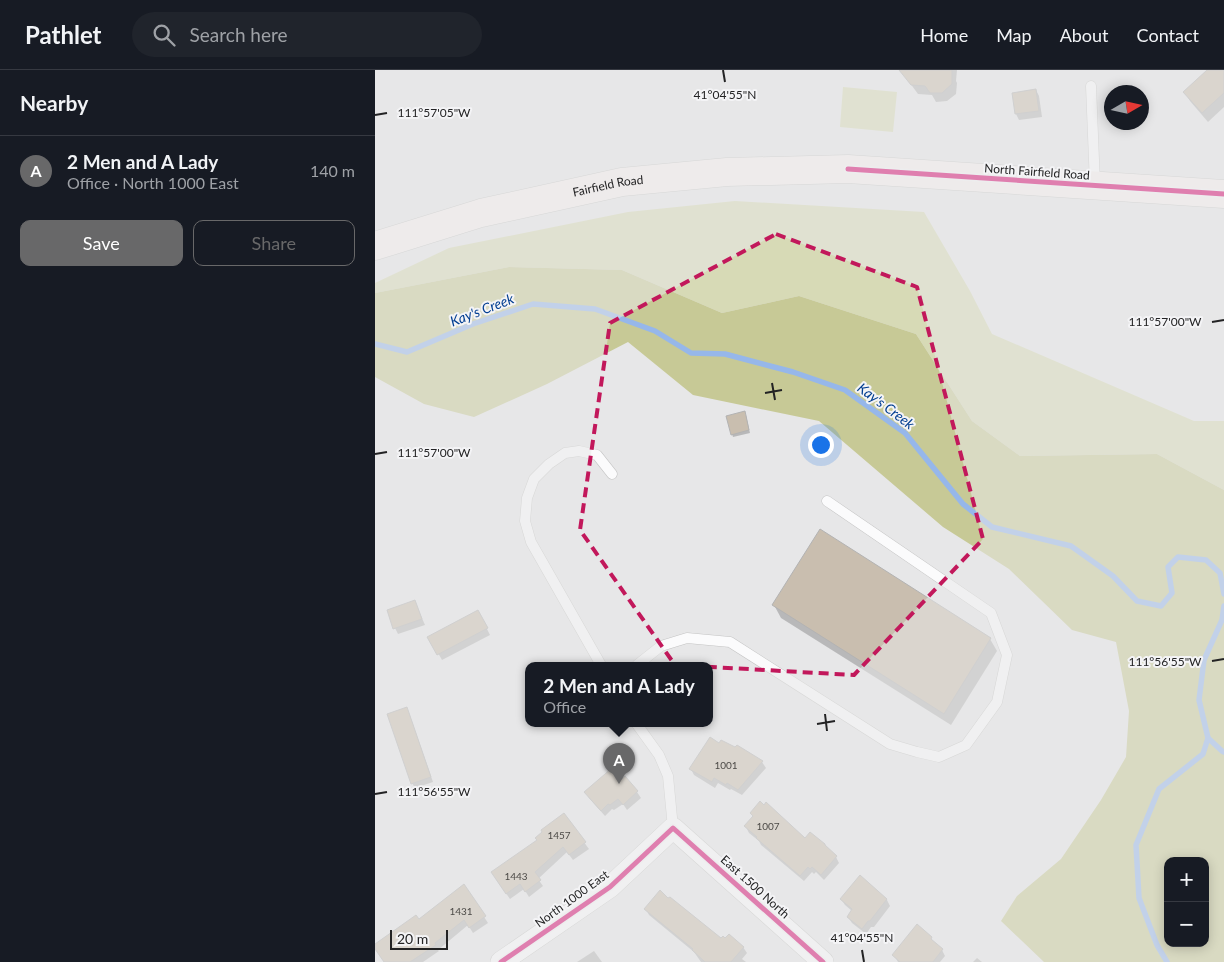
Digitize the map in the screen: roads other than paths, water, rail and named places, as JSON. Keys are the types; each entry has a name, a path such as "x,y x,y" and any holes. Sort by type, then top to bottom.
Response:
{"main road":[{"name":"North Fairfield Road","path":"848,169 1224,194"},
{"name":"Fairfield Road","path":"375,246 481,213 622,182 727,172 848,169"}],"street":[{"name":"North 1000 East","path":"504,961 610,887 673,828"},
{"name":"East 1500 North","path":"673,828 823,962"}],"lane":[{"path":"1091,86 1095,186"},
{"path":"599,662 531,542 525,521 527,498 534,479 549,464 565,453 579,451 597,455 612,474"},
{"path":"641,662 661,646 687,638 730,642 890,744 939,757 966,745 997,702 1007,656 991,613 827,501"},
{"path":"639,727 659,755 668,776 673,828"}],"waterway":[{"name":"Kay's Creek","path":"375,344 407,352 473,324 533,304 595,309 655,331 691,353 725,354 793,372 845,390 905,433 963,504 992,527 1071,546 1113,576 1137,601 1161,606 1172,593 1168,567 1178,557 1206,560 1220,573 1224,594"},
{"path":"1167,962 1157,945 1139,898 1136,845 1159,789 1203,754 1208,738 1199,700 1204,660 1222,620 1224,606"},
{"path":"1208,738 1224,752"}],"place":[{"name":"2 Men and A Lady","path":"619,784"}]}
